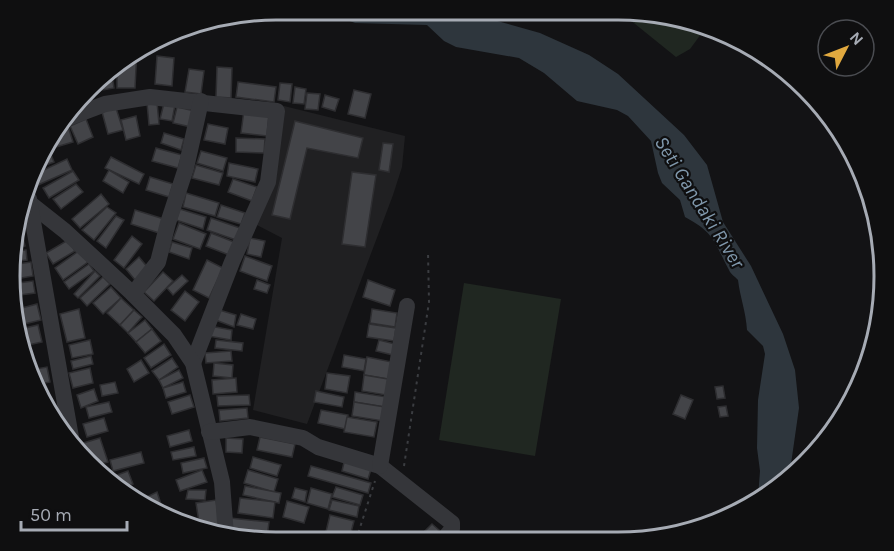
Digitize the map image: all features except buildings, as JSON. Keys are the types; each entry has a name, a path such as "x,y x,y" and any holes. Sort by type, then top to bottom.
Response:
{"street":[{"path":"76,115 105,104 150,97 277,111 268,182 232,262 193,363"},
{"path":"133,294 158,262 186,168 201,101"},
{"path":"31,200 174,335 193,363 222,482 225,527"},
{"path":"28,208 69,427"},
{"path":"380,466 407,306"},
{"path":"209,432 250,427 303,438 318,447 380,466 452,523 450,532"}],"path":[{"path":"359,532 380,466 404,468 429,302 428,252"}],"shaded area":[{"path":"630,20 668,24 702,33 690,49 676,57"},
{"path":"284,106 405,136 402,167 393,195 307,424 253,410 282,238 255,224"},
{"path":"464,283 561,299 535,456 439,440"}],"water":[{"name":"Seti Gandaki River","path":"347,20 494,20 540,33 589,55 618,74 684,135 707,165 723,222 751,266 783,334 795,370 799,408 791,465 759,489 758,400 765,354 763,346 747,330 738,280 730,272 713,239 702,228 685,217 680,200 662,183 651,141 628,116 617,110 577,101 544,73 519,58 456,47 444,41 427,25 355,23"}]}
